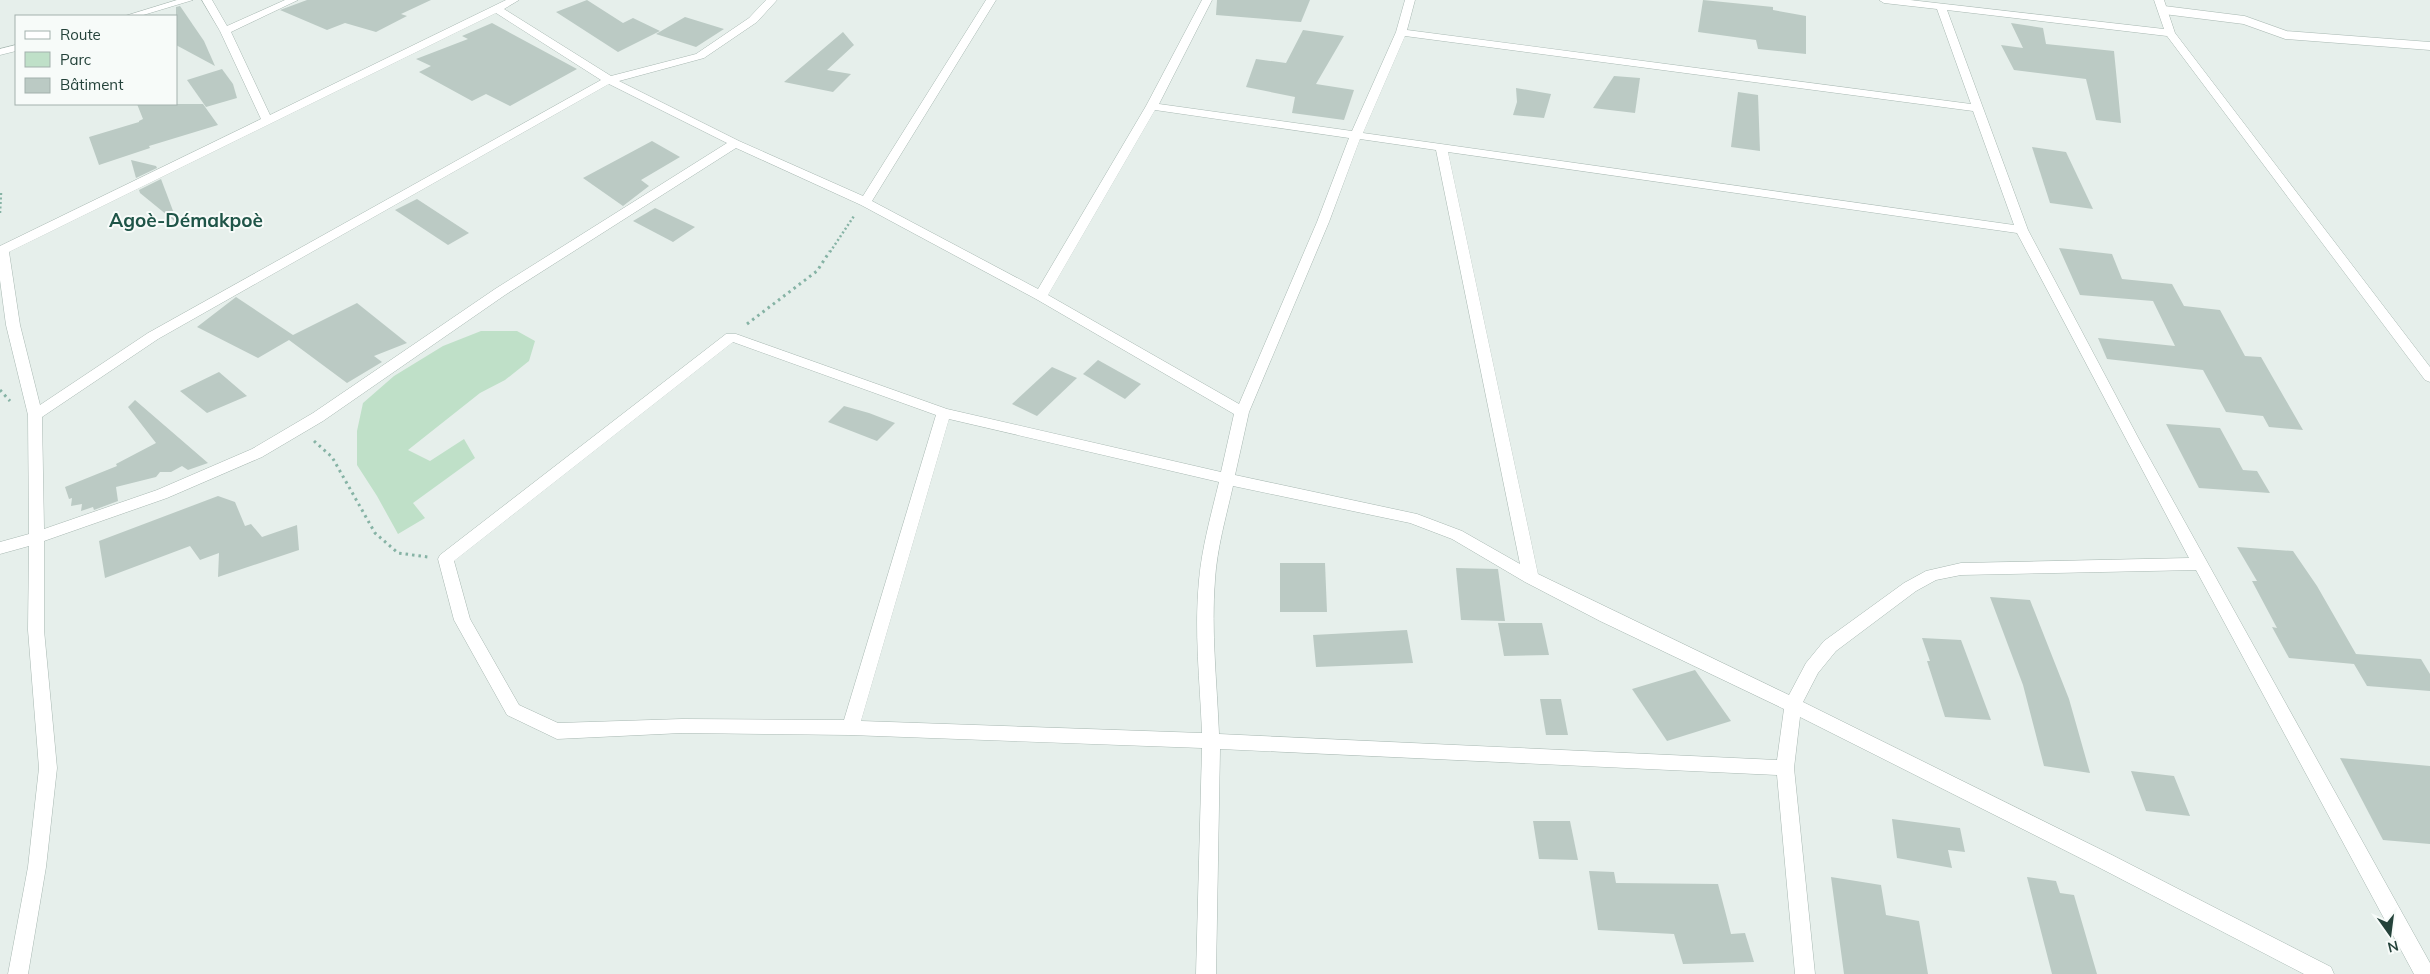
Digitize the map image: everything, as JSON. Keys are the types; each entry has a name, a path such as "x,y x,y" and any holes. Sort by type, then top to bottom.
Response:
{"street":[{"path":"134,15 188,0"},
{"path":"207,0 225,31 268,121"},
{"path":"225,31 293,0"},
{"path":"18,974 37,867 48,768 36,630 35,415 13,325 2,250 514,0"},
{"path":"35,415 153,336 608,80 700,56 752,20 772,0"},
{"path":"865,202 991,0"},
{"path":"1041,296 1152,106 1207,0"},
{"path":"1206,974 1211,741 1205,620 1207,579 1212,544 1242,412 1323,222 1356,135 1400,32 1410,0"},
{"path":"1884,0 2170,33"},
{"path":"2161,5 2170,33 2430,378"},
{"path":"1941,7 2022,230 2199,564 2425,974"},
{"path":"497,9 608,80 735,143 865,202 1041,296 1242,412"},
{"path":"1400,32 1978,108"},
{"path":"0,52 15,48"},
{"path":"1152,106 2022,230"},
{"path":"0,548 36,538 162,494 257,453 296,430 500,292 735,143"},
{"path":"1441,147 1531,578"},
{"path":"1785,768 1211,741 850,728 682,726 557,731 513,710 462,620 446,559 731,337 944,413 1227,479 1412,518 1457,535 1531,578 1793,705 2096,856 2324,974"},
{"path":"850,728 944,413"},
{"path":"1805,974 1785,768 1793,705 1812,668 1830,646 1910,587 1932,575 1961,569 2199,564"}],"lane":[{"path":"2161,5 2244,20 2286,35 2430,46"}],"path":[{"path":"0,213 1,193"},
{"path":"731,337 817,271 865,202"},
{"path":"296,430 315,442 332,457 375,533 398,553 446,559"}],"green space":[{"path":"481,331 517,331 535,341 529,361 505,380 480,393 408,450 430,461 464,439 475,458 413,503 425,518 398,534 357,465 357,431 363,403 394,376 443,346"}],"building":[{"path":"307,0 431,0 401,14 407,16 376,32 345,23 327,30 280,10"},
{"path":"587,0 623,23 633,18 660,31 618,52 556,12"},
{"path":"1217,0 1310,0 1301,22 1216,15"},
{"path":"1703,0 1773,7 1773,10 1806,16 1806,54 1758,49 1756,40 1698,32"},
{"path":"180,6 204,41 215,66 178,46 178,15 176,15 176,7"},
{"path":"685,17 724,29 696,47 656,34"},
{"path":"492,23 577,69 510,106 486,94 472,101 419,72 431,66 416,59 468,39 462,36"},
{"path":"2011,23 2043,28 2046,44 2114,51 2121,123 2096,120 2086,79 2014,70 2001,45 2023,48"},
{"path":"1303,30 1344,36 1316,84 1354,90 1344,120 1292,113 1295,97 1246,87 1256,59 1286,63"},
{"path":"843,32 854,45 827,70 851,74 833,92 784,82"},
{"path":"222,69 233,84 237,98 206,107 187,80"},
{"path":"1614,76 1640,78 1635,113 1593,108"},
{"path":"1516,88 1551,94 1544,118 1513,115 1517,102"},
{"path":"1738,92 1758,95 1760,151 1731,147"},
{"path":"203,104 218,125 149,146 150,148 99,165 89,137 139,122 143,119 137,105"},
{"path":"652,141 680,157 641,180 649,186 623,206 583,178"},
{"path":"2032,147 2066,152 2093,209 2050,203"},
{"path":"131,160 156,166 157,168 136,178"},
{"path":"161,179 178,224 140,193 139,190"},
{"path":"417,199 469,233 448,245 395,210"},
{"path":"655,208 695,227 673,242 633,221"},
{"path":"2059,248 2112,254 2122,279 2172,284 2184,306 2220,310 2245,356 2261,357 2303,430 2269,427 2263,416 2226,412 2203,370 2107,359 2098,338 2175,346 2153,301 2080,295"},
{"path":"236,297 293,335 357,303 407,343 374,356 382,362 347,383 289,340 258,358 197,327"},
{"path":"1098,360 1141,384 1125,399 1083,374"},
{"path":"1052,367 1077,378 1037,416 1012,404"},
{"path":"219,372 247,396 207,413 180,391"},
{"path":"135,400 208,463 188,470 182,466 171,472 160,472 156,477 116,487 118,501 94,510 93,507 81,511 82,504 71,506 72,498 69,499 65,487 117,466 116,464 156,443 128,407"},
{"path":"844,406 895,423 877,441 828,422"},
{"path":"2166,424 2220,428 2243,470 2257,471 2270,493 2199,488"},
{"path":"218,496 235,502 245,526 251,524 262,537 297,525 299,550 218,577 219,553 200,560 190,546 105,578 99,541"},
{"path":"2237,547 2293,551 2317,586 2356,654 2421,659 2430,674 2430,691 2367,686 2354,664 2289,658 2272,627 2277,628 2252,581 2257,581"},
{"path":"1280,563 1325,563 1327,612 1280,612"},
{"path":"1456,568 1498,569 1505,621 1461,620"},
{"path":"1990,597 2030,600 2069,699 2090,773 2044,766 2023,685"},
{"path":"1498,623 1542,623 1549,655 1504,656"},
{"path":"1407,630 1413,663 1316,667 1313,635"},
{"path":"1922,638 1961,640 1991,720 1945,717 1927,661 1930,661"},
{"path":"1695,670 1731,721 1667,741 1632,689"},
{"path":"1540,699 1561,699 1568,735 1546,735"},
{"path":"2340,758 2430,766 2430,844 2383,840"},
{"path":"2131,771 2174,776 2190,816 2146,811"},
{"path":"1892,819 1960,828 1965,852 1948,850 1952,868 1897,858"},
{"path":"1533,821 1570,821 1578,860 1539,859"},
{"path":"1589,871 1614,872 1616,883 1718,884 1731,934 1745,933 1754,962 1683,964 1674,934 1598,930"},
{"path":"1831,877 1881,885 1886,915 1919,921 1928,974 1844,974"},
{"path":"2027,877 2056,881 2060,893 2074,895 2097,974 2052,974"}],"district":[{"name":"Agoè-Démakpoè","path":"186,220"}]}
